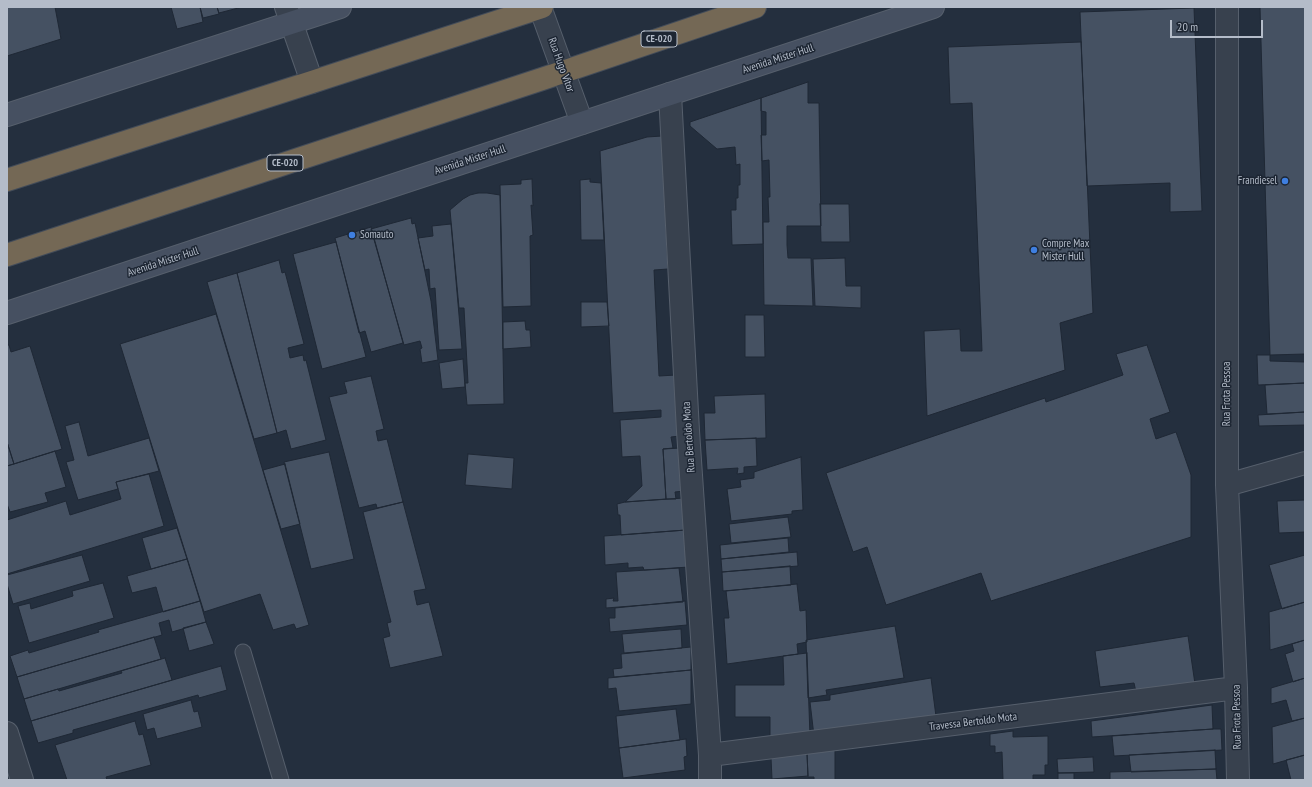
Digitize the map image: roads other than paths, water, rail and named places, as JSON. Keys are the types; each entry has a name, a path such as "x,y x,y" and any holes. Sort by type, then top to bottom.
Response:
{"highway":[{"path":"7,180 541,7"},
{"name":"CE-020","path":"7,255 755,7"}],"main road":[{"path":"7,115 289,15 340,7"},
{"name":"Avenida Mister Hull","path":"7,313 934,7"}],"street":[{"name":"Rua Hugo Vítor","path":"541,7 582,123"},
{"name":"Rua Frota Pessoa","path":"1227,7 1227,485 1236,688 1238,780"},
{"path":"289,15 312,82"},
{"name":"Rua Bertoldo Mota","path":"670,94 688,423 710,755 710,780"},
{"path":"1227,485 1305,463"},
{"name":"Travessa Bertoldo Mota","path":"710,755 1236,688"},
{"path":"7,733 22,780"}],"lane":[{"path":"243,652 281,780"}],"place":[{"name":"Frandiesel","path":"1285,181"},
{"name":"Somauto","path":"352,235"},
{"name":"Compre Max Mister Hull","path":"1034,250"}]}
